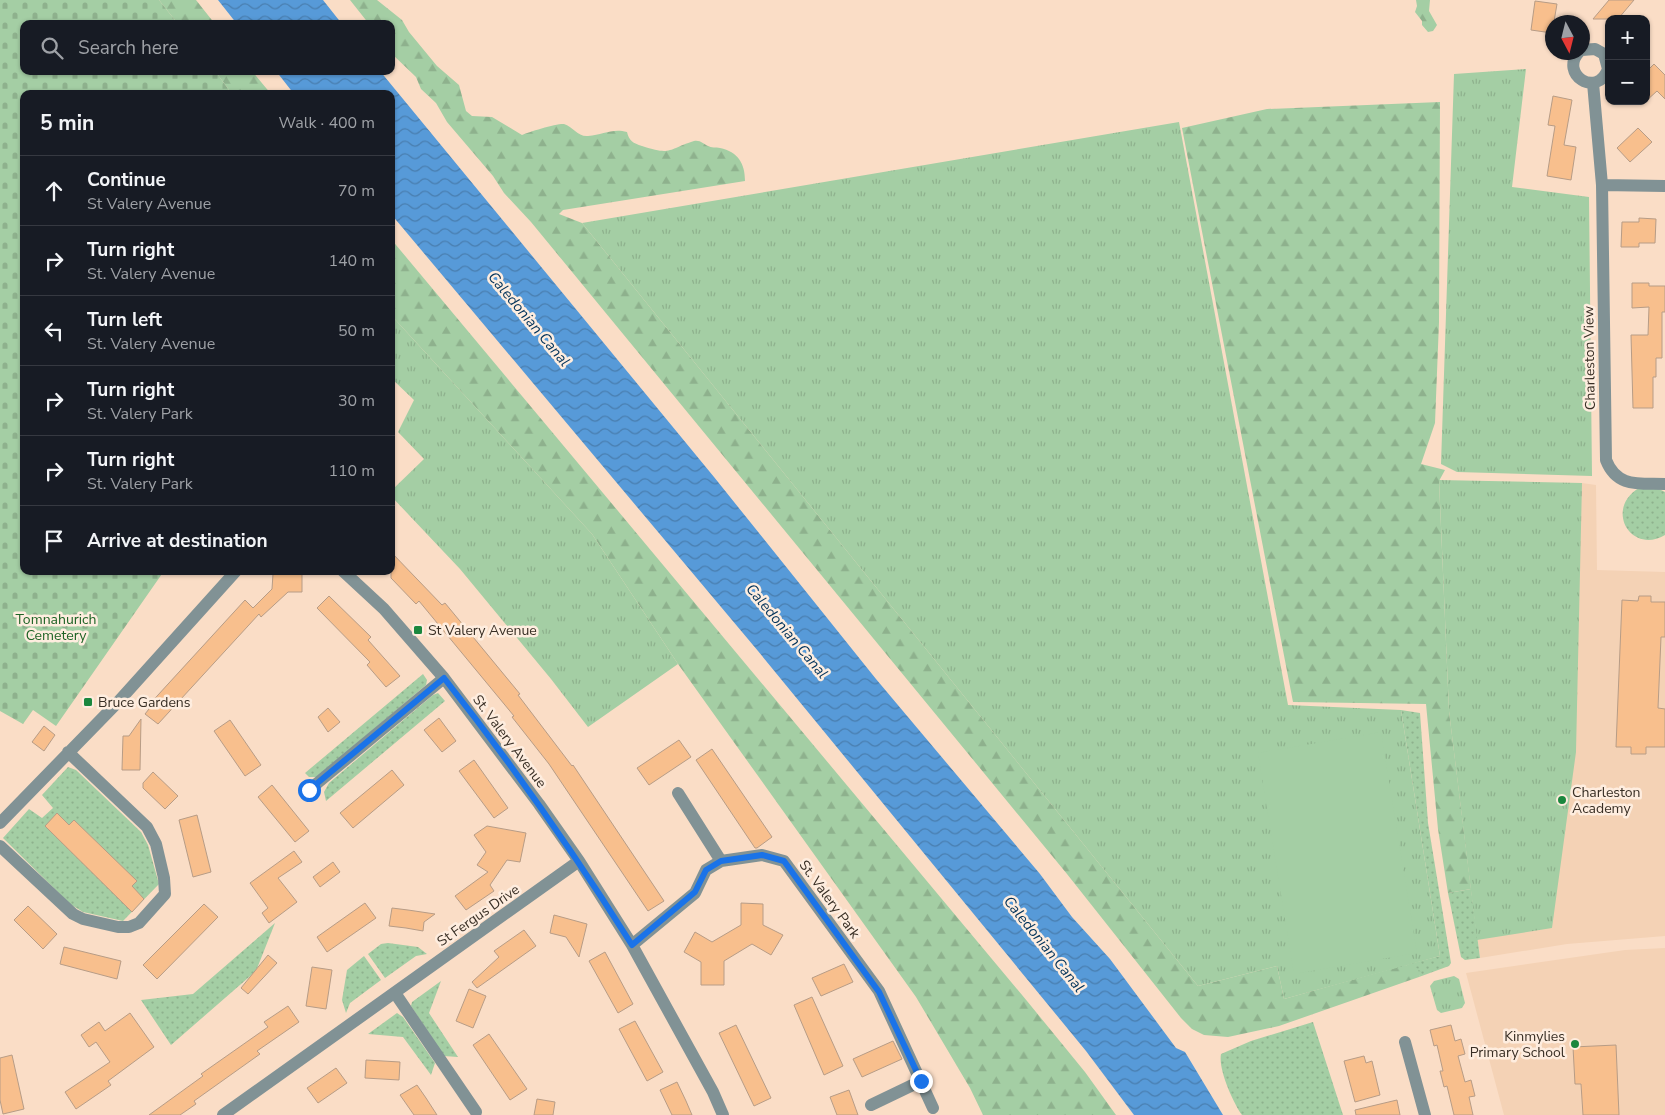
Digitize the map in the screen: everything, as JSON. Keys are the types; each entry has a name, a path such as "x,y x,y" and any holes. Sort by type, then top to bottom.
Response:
{"street":[{"path":"1575,60 1574,72 1582,80 1593,83 1606,74 1606,59 1600,50 1590,49"},
{"name":"Charleston View","path":"1593,83 1602,185 1606,460 1611,473 1620,480 1665,484"},
{"path":"1602,185 1665,186"},
{"path":"0,823 118,702 232,575"},
{"name":"St. Valery Avenue","path":"348,575 384,609 444,678 579,861 632,945 713,1092 723,1115"},
{"path":"309,790 444,678"},
{"path":"0,846 63,906 83,919 129,928 139,923 160,902 165,894 164,878 153,835 147,827 68,752"},
{"path":"632,945 695,892 706,870 721,861 678,793"},
{"name":"St. Valery Park","path":"721,861 762,855 784,861 879,992 933,1108"},
{"name":"St Fergus Drive","path":"223,1115 579,861"},
{"path":"395,993 476,1112"},
{"path":"1405,1042 1425,1115"},
{"path":"871,1105 921,1081"}],"shaded area":[{"name":"Charleston Academy","path":"1582,483 1596,485 1597,570 1665,572 1665,936 1567,944 1480,958 1449,711"},
{"name":"Kinmylies Primary School","path":"1665,948 1665,1115 1504,1115 1466,973 1625,950"}],"green space":[{"name":"Tomnahurich Cemetery","path":"0,0 159,0 175,20 20,20 20,75 218,75 229,90 20,90 20,575 161,575 56,726 33,710 23,724 0,711"},
{"path":"159,0 196,0 212,20 175,20"},
{"path":"350,0 377,0 402,20 409,32 437,66 459,85 466,111 472,116 492,117 522,135 564,124 584,136 612,131 627,132 630,140 634,143 659,151 670,150 698,141 709,147 726,150 736,155 744,169 745,181 563,210 559,214 582,223 1198,986 1277,966 1284,999 1405,965 1417,968 1421,972 1419,977 1279,1026 1228,1037 1204,1035 1192,1029 1181,1018 1067,874 531,222 504,193 493,176 447,122 436,103 421,89 416,77 395,57 395,20 366,20"},
{"path":"1416,0 1430,0 1429,11 1437,25 1433,31 1428,32 1422,25 1422,21 1415,12"},
{"path":"1526,69 1512,187 1589,197 1592,476 1457,472 1441,464 1454,74"},
{"path":"218,75 255,75 268,90 229,90"},
{"path":"1440,102 1439,322 1435,423 1421,464 1445,470 1439,481 1449,711 1471,889 1448,893 1438,829 1426,704 1293,702 1182,128 1267,109"},
{"path":"1179,122 1288,705 1401,710 1440,956 1284,999 1277,966 1198,986 582,223"},
{"path":"395,244 1027,1001 1085,1072 1116,1115 983,1115 970,1088 916,997 678,664 592,534 395,319"},
{"path":"395,319 592,534 678,664 588,727 460,569 395,500 395,487 424,459 398,432 414,400 395,382"},
{"path":"1439,480 1582,483 1576,752 1552,928 1477,940 1449,711"},
{"path":"1639,488 1657,488 1665,492 1665,535 1653,540 1642,539 1633,534 1626,527 1623,517 1624,507 1629,497"},
{"path":"423,674 427,680 426,685 317,777 309,777 305,773"},
{"path":"438,693 445,701 326,801 324,792 329,783 433,695"},
{"path":"1401,710 1420,713 1428,823 1451,963 1449,966 1419,977 1420,972 1405,965 1440,956"},
{"path":"1381,732 1417,953 1294,974 1258,753"},
{"path":"68,767 76,770 141,832 148,845 159,884 123,921 83,912 70,904 3,838 29,809 42,818 53,808 42,795"},
{"path":"1471,889 1480,958 1465,960 1461,957 1448,893"},
{"path":"275,923 256,971 171,1045 141,1000 193,994"},
{"path":"388,943 418,947 427,954 416,956 385,978 368,954 381,944"},
{"path":"364,956 381,980 350,1003 346,1013 342,1000 347,970"},
{"path":"1454,976 1459,979 1465,1003 1462,1008 1441,1013 1437,1010 1430,986 1434,981"},
{"path":"441,981 429,1013 458,1057 444,1056 411,1006 412,1002"},
{"path":"397,1013 403,1017 435,1063 431,1075 403,1037 368,1034"},
{"path":"1313,1022 1343,1115 1242,1115 1234,1102 1224,1076 1221,1054 1251,1041"}],"water":[{"path":"218,0 323,0 339,20 234,20"},
{"name":"Caledonian Canal","path":"279,75 383,75 714,477 876,679 1040,874 1072,917 1110,959 1176,1048 1185,1052 1223,1115 1134,1115 1086,1051 758,651 395,219 395,90 291,90"}],"building":[{"path":"1609,0 1634,0 1621,15 1605,15 1605,19 1593,19"},
{"path":"1535,1 1557,4 1555,15 1545,15 1545,32 1531,30"},
{"path":"1654,64 1665,75 1665,99 1657,91 1650,97 1650,68"},
{"path":"1553,96 1572,100 1564,145 1576,147 1571,180 1547,176 1555,126 1548,125"},
{"path":"1638,128 1652,142 1630,162 1617,148"},
{"path":"1639,218 1656,219 1655,243 1639,243 1639,247 1621,247 1622,222 1639,222"},
{"path":"1632,283 1649,283 1649,286 1665,286 1665,312 1662,312 1662,358 1656,358 1656,377 1653,377 1653,408 1633,408 1631,335 1648,335 1649,307 1632,308"},
{"path":"395,556 442,605 445,603 520,694 518,695 573,765 664,901 648,911 549,764 512,717 514,716 419,601 416,604 391,578 391,575 395,575"},
{"path":"273,575 302,575 302,592 288,592 261,617 259,614 158,724 145,714 149,709 147,707 245,600 253,608 272,589"},
{"path":"329,596 371,637 368,640 400,676 386,687 367,665 370,662 317,608"},
{"path":"1639,596 1651,596 1651,602 1665,602 1665,637 1661,637 1658,708 1665,709 1665,747 1646,747 1646,754 1631,754 1631,747 1616,747 1622,600 1638,601"},
{"path":"328,708 340,722 328,732 318,717"},
{"path":"439,718 456,741 442,752 424,730"},
{"path":"141,719 140,770 122,770 123,736 129,736"},
{"path":"230,720 261,765 245,776 214,731"},
{"path":"44,726 55,735 44,751 32,742"},
{"path":"679,740 691,757 649,785 637,768"},
{"path":"712,749 772,837 757,848 755,848 696,760"},
{"path":"474,760 508,808 494,818 459,771"},
{"path":"392,770 404,785 353,828 340,813"},
{"path":"153,772 178,796 165,809 143,788 143,783"},
{"path":"272,785 309,831 295,842 258,797"},
{"path":"57,813 69,825 74,820 137,881 132,886 144,899 132,912 45,826"},
{"path":"197,815 211,872 193,877 179,820"},
{"path":"487,826 526,833 520,862 507,860 490,885 494,891 466,910 455,896 488,872 477,865 486,852 474,835"},
{"path":"294,851 302,862 278,878 297,902 269,923 262,913 268,908 250,883"},
{"path":"333,862 340,872 320,887 313,877"},
{"path":"365,903 376,918 327,952 317,937"},
{"path":"741,903 763,904 763,925 783,935 771,955 752,944 724,961 724,985 701,985 701,962 684,952 695,932 712,942 741,925"},
{"path":"204,904 218,917 157,979 143,965"},
{"path":"28,906 57,934 43,949 14,920"},
{"path":"392,908 435,914 424,922 423,931 389,926"},
{"path":"554,915 587,924 579,957 566,937 550,933"},
{"path":"524,930 536,946 477,988 472,982 499,957 494,951"},
{"path":"64,947 121,961 117,979 60,964"},
{"path":"605,952 633,1004 618,1013 589,961"},
{"path":"268,955 277,963 248,994 241,988"},
{"path":"844,964 853,982 821,996 812,978"},
{"path":"312,967 332,970 326,1009 306,1006"},
{"path":"469,989 486,996 473,1028 456,1021"},
{"path":"812,997 843,1066 824,1075 794,1005"},
{"path":"288,1006 299,1022 257,1051 260,1054 194,1101 196,1104 180,1115 149,1115 203,1076 201,1074 268,1027 264,1022"},
{"path":"130,1013 154,1047 108,1081 111,1085 76,1109 65,1092 110,1062 96,1042 89,1047 81,1035 99,1022 105,1031"},
{"path":"635,1021 663,1072 647,1081 619,1029"},
{"path":"736,1025 771,1098 754,1106 719,1033"},
{"path":"1451,1025 1455,1041 1461,1039 1465,1054 1458,1056 1465,1082 1471,1080 1475,1096 1469,1097 1473,1115 1454,1115 1447,1086 1444,1087 1440,1071 1443,1071 1437,1045 1434,1046 1430,1030"},
{"path":"489,1034 527,1089 510,1100 473,1045"},
{"path":"893,1041 902,1059 862,1077 853,1059"},
{"path":"1616,1045 1619,1115 1583,1115 1581,1084 1575,1084 1573,1047"},
{"path":"12,1055 24,1109 3,1114 0,1100 0,1058"},
{"path":"1364,1056 1366,1063 1372,1061 1380,1095 1355,1102 1344,1061"},
{"path":"366,1060 400,1062 399,1080 365,1078"},
{"path":"336,1068 347,1083 318,1103 307,1088"},
{"path":"677,1082 692,1115 672,1115 660,1090"},
{"path":"417,1085 437,1115 414,1115 400,1095"},
{"path":"849,1090 858,1115 837,1115 830,1097"},
{"path":"537,1099 555,1102 553,1115 534,1115"},
{"path":"1397,1100 1400,1115 1356,1115 1355,1110"}],"place":[{"name":"St Valery Avenue","path":"418,630"},
{"name":"Bruce Gardens","path":"88,702"},
{"name":"Charleston Academy","path":"1562,800"},
{"name":"Kinmylies Primary School","path":"1575,1044"}],"route":[{"path":"309,790 444,678 539,804 579,861 632,945 695,892 706,870 721,861 762,855 784,861 879,992 921,1081"}]}
